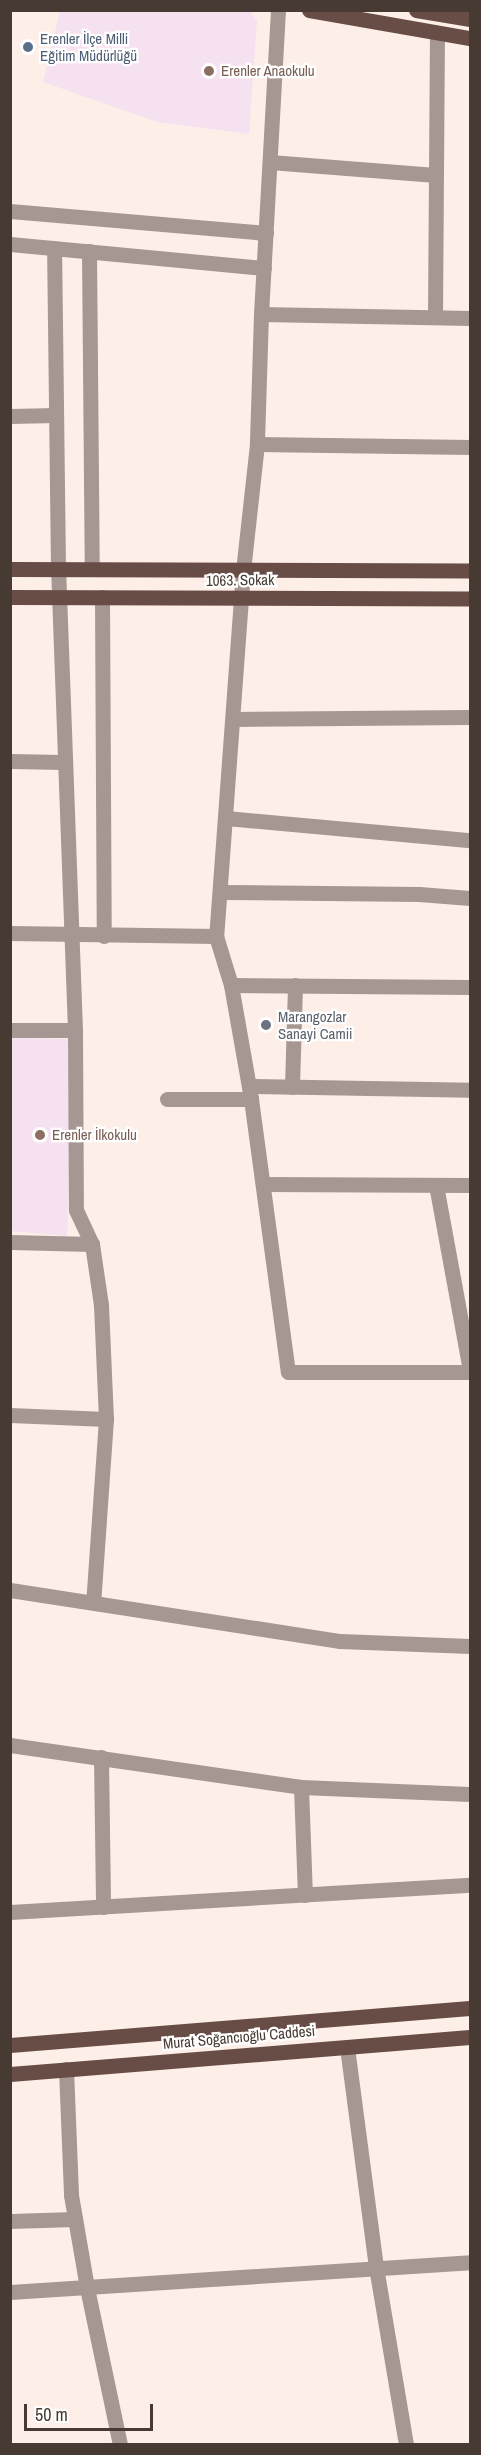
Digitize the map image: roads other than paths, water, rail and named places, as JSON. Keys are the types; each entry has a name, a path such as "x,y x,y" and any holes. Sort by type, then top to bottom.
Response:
{"main road":[{"path":"309,10 471,38"},
{"path":"416,10 471,19"},
{"name":"1063. Sokak","path":"10,569 471,571"},
{"name":"1063. Sokak","path":"10,597 471,599"},
{"name":"Murat Soğancıoğlu Caddesi","path":"10,2045 471,2008"},
{"name":"Murat Soğancıoğlu Caddesi","path":"10,2074 471,2037"}],"street":[{"path":"278,10 261,314 257,444 243,571 243,598 216,936 231,985 250,1093 288,1372 471,1372 436,1185"},
{"path":"435,317 437,33"},
{"path":"270,162 435,175"},
{"path":"10,211 266,233"},
{"path":"10,244 264,268"},
{"path":"54,248 57,569 60,597 63,762 75,1030 76,1210 92,1244 101,1305 106,1419 93,1603"},
{"path":"89,251 92,568"},
{"path":"261,314 471,318"},
{"path":"10,416 56,415"},
{"path":"257,444 471,447"},
{"path":"102,597 104,936"},
{"path":"234,719 471,717"},
{"path":"10,761 63,762"},
{"path":"226,818 471,840"},
{"path":"221,892 419,894 471,898"},
{"path":"10,933 216,936"},
{"path":"231,985 471,987"},
{"path":"292,1087 295,985"},
{"path":"10,1030 75,1030"},
{"path":"166,1099 250,1093 292,1087 471,1090"},
{"path":"263,1184 471,1185"},
{"path":"10,1242 92,1244"},
{"path":"10,1415 106,1419"},
{"path":"10,1590 340,1641 471,1646"},
{"path":"10,1745 302,1787 471,1794"},
{"path":"101,1757 103,1907"},
{"path":"302,1787 305,1895"},
{"path":"10,1912 471,1885"},
{"path":"347,2047 376,2267 406,2445"},
{"path":"66,2069 70,2195 120,2445"},
{"path":"10,2222 75,2219"},
{"path":"10,2292 471,2262"}],"place":[{"name":"Erenler İlçe Milli Eğitim Müdürlüğü","path":"28,47"},
{"name":"Erenler Anaokulu","path":"209,71"},
{"name":"Marangozlar Sanayi Camii","path":"266,1025"},
{"name":"Erenler İlkokulu","path":"40,1135"}]}
